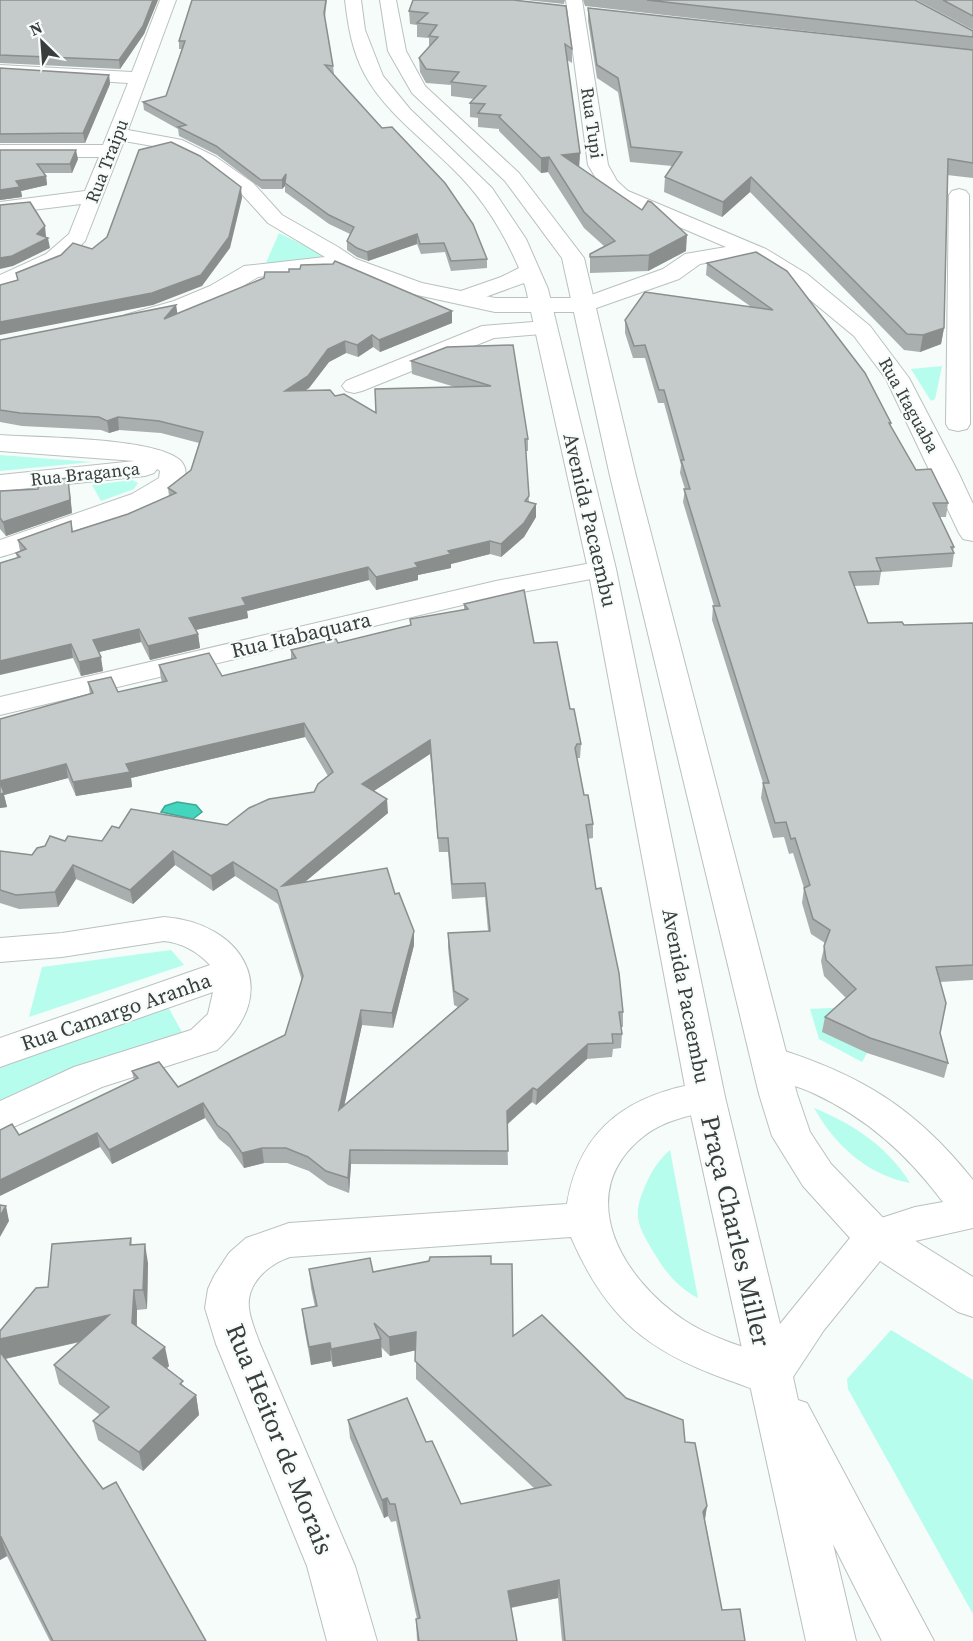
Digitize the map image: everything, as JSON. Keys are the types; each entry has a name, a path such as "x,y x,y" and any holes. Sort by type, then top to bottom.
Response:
{"street":[{"name":"Rua Traipu","path":"0,283 54,259 78,237 137,78 141,49 168,0"},
{"name":"Avenida Pacaembu","path":"353,0 362,48 375,80 399,110 462,167 481,188 525,253 531,270 603,569 706,1097"},
{"name":"Avenida Pacaembu","path":"388,0 391,27 407,73 432,104 490,153 531,200 573,258 623,476 772,1061"},
{"path":"570,7 595,14"},
{"name":"Rua Tupi","path":"570,7 601,174 621,195 694,225"},
{"path":"4,74 137,78"},
{"path":"117,137 154,146 182,148"},
{"path":"0,151 117,137 182,148 209,161 246,187 269,236"},
{"path":"945,472 959,456 959,195"},
{"path":"0,208 94,196"},
{"path":"693,259 698,245 694,225"},
{"name":"Rua Itaguaba","path":"694,225 758,254 799,279 861,331 897,378 973,533"},
{"path":"269,236 331,251 348,264"},
{"path":"252,271 269,236"},
{"path":"354,386 542,310 671,274 693,259 726,253 758,254"},
{"path":"117,323 182,306 218,291 252,271 315,263 348,264 416,288 495,305 542,310"},
{"path":"466,297 509,282 531,270"},
{"path":"922,428 944,432 958,424"},
{"path":"0,443 148,455 171,466 173,478 153,494 0,549"},
{"name":"Rua Bragança","path":"0,483 171,466"},
{"name":"Rua Itabaquara","path":"0,706 496,590 603,569"},
{"path":"0,950 175,930 201,940 219,952 232,971 229,1009 219,1028 204,1040 88,1077 0,1118"},
{"name":"Rua Camargo Aranha","path":"0,1053 232,971"},
{"path":"772,1061 829,1084 890,1120 933,1161 973,1211 915,1224 875,1237 810,1317 769,1375 909,1641"},
{"path":"772,1061 778,1094 792,1136 817,1175 875,1237 973,1299"},
{"name":"Praça Charles Miller","path":"769,1375 713,1354 658,1326 618,1282 596,1248 586,1219 591,1183 604,1151 644,1115 686,1098 706,1097 831,1641"},
{"name":"Rua Heitor de Morais","path":"352,1641 331,1566 238,1344 227,1308 229,1289 244,1265 261,1250 289,1240 586,1219"}],"shaded area":[{"path":"279,233 328,257 266,263"},
{"path":"942,366 935,399 931,401 911,369"},
{"path":"0,455 92,462 0,471"},
{"path":"132,480 138,483 134,489 101,501 92,485"},
{"path":"177,802 196,805 202,812 193,819 161,812 165,806"},
{"path":"171,950 184,965 29,1017 42,967"},
{"path":"168,1007 182,1032 0,1107 0,1068"},
{"path":"850,1007 823,1032 867,1053 862,1062 819,1039 810,1009"},
{"path":"814,1108 842,1121 880,1147 910,1183 894,1179 866,1166 842,1146 822,1122"},
{"path":"670,1150 698,1298 679,1285 664,1268 645,1237 639,1221 641,1195 656,1166"},
{"path":"891,1330 973,1380 973,1614 848,1389 847,1379"}],"building":[{"path":"0,0 153,0 143,26 119,60 0,55"},
{"path":"192,0 326,0 324,13 333,66 325,65 382,128 392,127 445,183 473,224 487,259 451,261 444,243 420,244 417,234 367,252 357,248 347,241 354,227 329,215 285,183 286,174 282,180 261,180 216,146 178,127 186,125 143,102 166,96 185,41 179,41"},
{"path":"413,0 513,0 566,6 572,49 565,44 580,153 562,155 642,210 648,201 651,202 687,235 649,255 590,257 590,254 615,241 584,212 549,157 541,158 499,117 501,115 478,113 485,104 470,103 486,86 451,82 459,72 426,69 419,58 438,37 429,36 437,25 417,23 428,13 409,11"},
{"path":"647,0 915,0 973,31 973,37"},
{"path":"943,0 973,0 973,16"},
{"path":"588,8 973,50 973,163 948,159 944,328 923,335 907,334 751,177 723,202 665,177 682,152 631,147 618,78 597,65"},
{"path":"0,68 109,75 83,133 0,134"},
{"path":"171,142 200,156 241,187 229,237 201,275 152,293 0,322 0,285 18,280 16,273 61,255 73,243 92,249 107,237 139,150"},
{"path":"0,150 76,150 70,164 37,164 46,176 16,181 20,187 0,190"},
{"path":"30,202 45,226 37,234 48,238 12,256 0,258 0,205"},
{"path":"756,252 787,271 865,373 891,423 889,423 916,470 931,469 948,503 933,503 954,547 951,547 954,553 876,558 881,571 849,572 868,623 902,622 904,625 973,623 973,965 936,967 946,1003 940,1033 948,1063 870,1038 825,1017 856,989 826,960 824,946 830,930 813,919 804,888 810,885 795,838 791,839 786,822 775,823 763,783 769,783 713,606 720,606 684,489 690,489 664,390 659,390 645,345 634,346 625,320 645,292 773,310 707,263"},
{"path":"335,261 452,311 379,340 372,335 357,345 345,341 328,349 308,376 285,391 330,390 335,396 344,394 376,413 375,389 491,386 411,361 447,347 513,345 528,439 525,439 529,496 525,501 536,504 524,523 501,544 490,541 448,551 451,554 415,563 418,567 376,577 368,567 242,598 246,605 189,618 198,634 148,646 139,629 93,640 101,657 79,662 71,644 0,661 0,563 20,557 16,553 26,549 18,540 71,521 72,532 128,514 176,493 168,488 191,470 203,432 159,421 118,417 107,421 99,417 0,410 0,340 176,305 164,319 264,278 265,272 289,272 289,269 300,269 301,265 333,264"},
{"path":"68,478 70,500 3,522 0,518 0,491 38,489 42,486 42,481"},
{"path":"524,590 534,643 557,642 570,709 574,709 581,744 577,744 575,748 584,795 588,795 593,824 586,825 596,889 601,888 619,973 623,1012 619,1012 622,1034 612,1034 613,1043 588,1044 537,1090 533,1088 507,1111 508,1151 350,1150 348,1178 326,1171 308,1157 286,1148 262,1148 242,1153 228,1133 217,1125 203,1103 109,1150 97,1133 0,1180 0,1130 12,1124 19,1135 138,1078 132,1071 159,1062 178,1087 285,1035 303,976 277,890 233,862 211,876 173,851 130,890 73,865 55,892 16,895 0,890 0,851 32,855 37,848 45,846 50,836 65,841 68,836 102,841 112,826 119,828 131,809 227,825 249,808 269,799 314,792 318,784 333,772 304,723 126,764 130,772 73,782 66,764 0,781 0,719 93,693 88,682 111,677 118,692 167,681 159,665 209,653 222,676 296,658 291,650 336,639 338,643 411,625 410,619 468,609 464,604","holes":["430,740 438,838 448,838 452,884 485,883 490,931 448,933 454,991 468,999 339,1110 361,1010 392,1013 414,931 399,893 395,894 387,868 282,886 387,799 362,784"]},
{"path":"0,782 4,793 0,794"},
{"path":"0,1205 6,1206 0,1216"},
{"path":"131,1238 130,1245 145,1244 143,1290 134,1290 132,1323 165,1347 153,1358 183,1381 180,1384 196,1395 139,1452 93,1421 109,1407 54,1365 109,1315 0,1339 0,1331 36,1288 48,1287 52,1244"},
{"path":"491,1256 491,1264 512,1264 513,1336 542,1315 626,1398 683,1420 685,1442 695,1443 707,1506 703,1512 722,1610 740,1609 745,1641 565,1641 559,1580 508,1591 517,1641 419,1641 416,1619 420,1618 395,1504 390,1504 387,1498 382,1500 348,1420 407,1398 426,1442 432,1441 461,1504 551,1485 415,1361 416,1332 389,1337 374,1323 381,1339 331,1349 330,1343 309,1347 302,1309 317,1306 309,1269 370,1258 373,1272 429,1261 430,1257"},
{"path":"0,1352 103,1489 116,1482 206,1641 53,1641 0,1538"}]}
